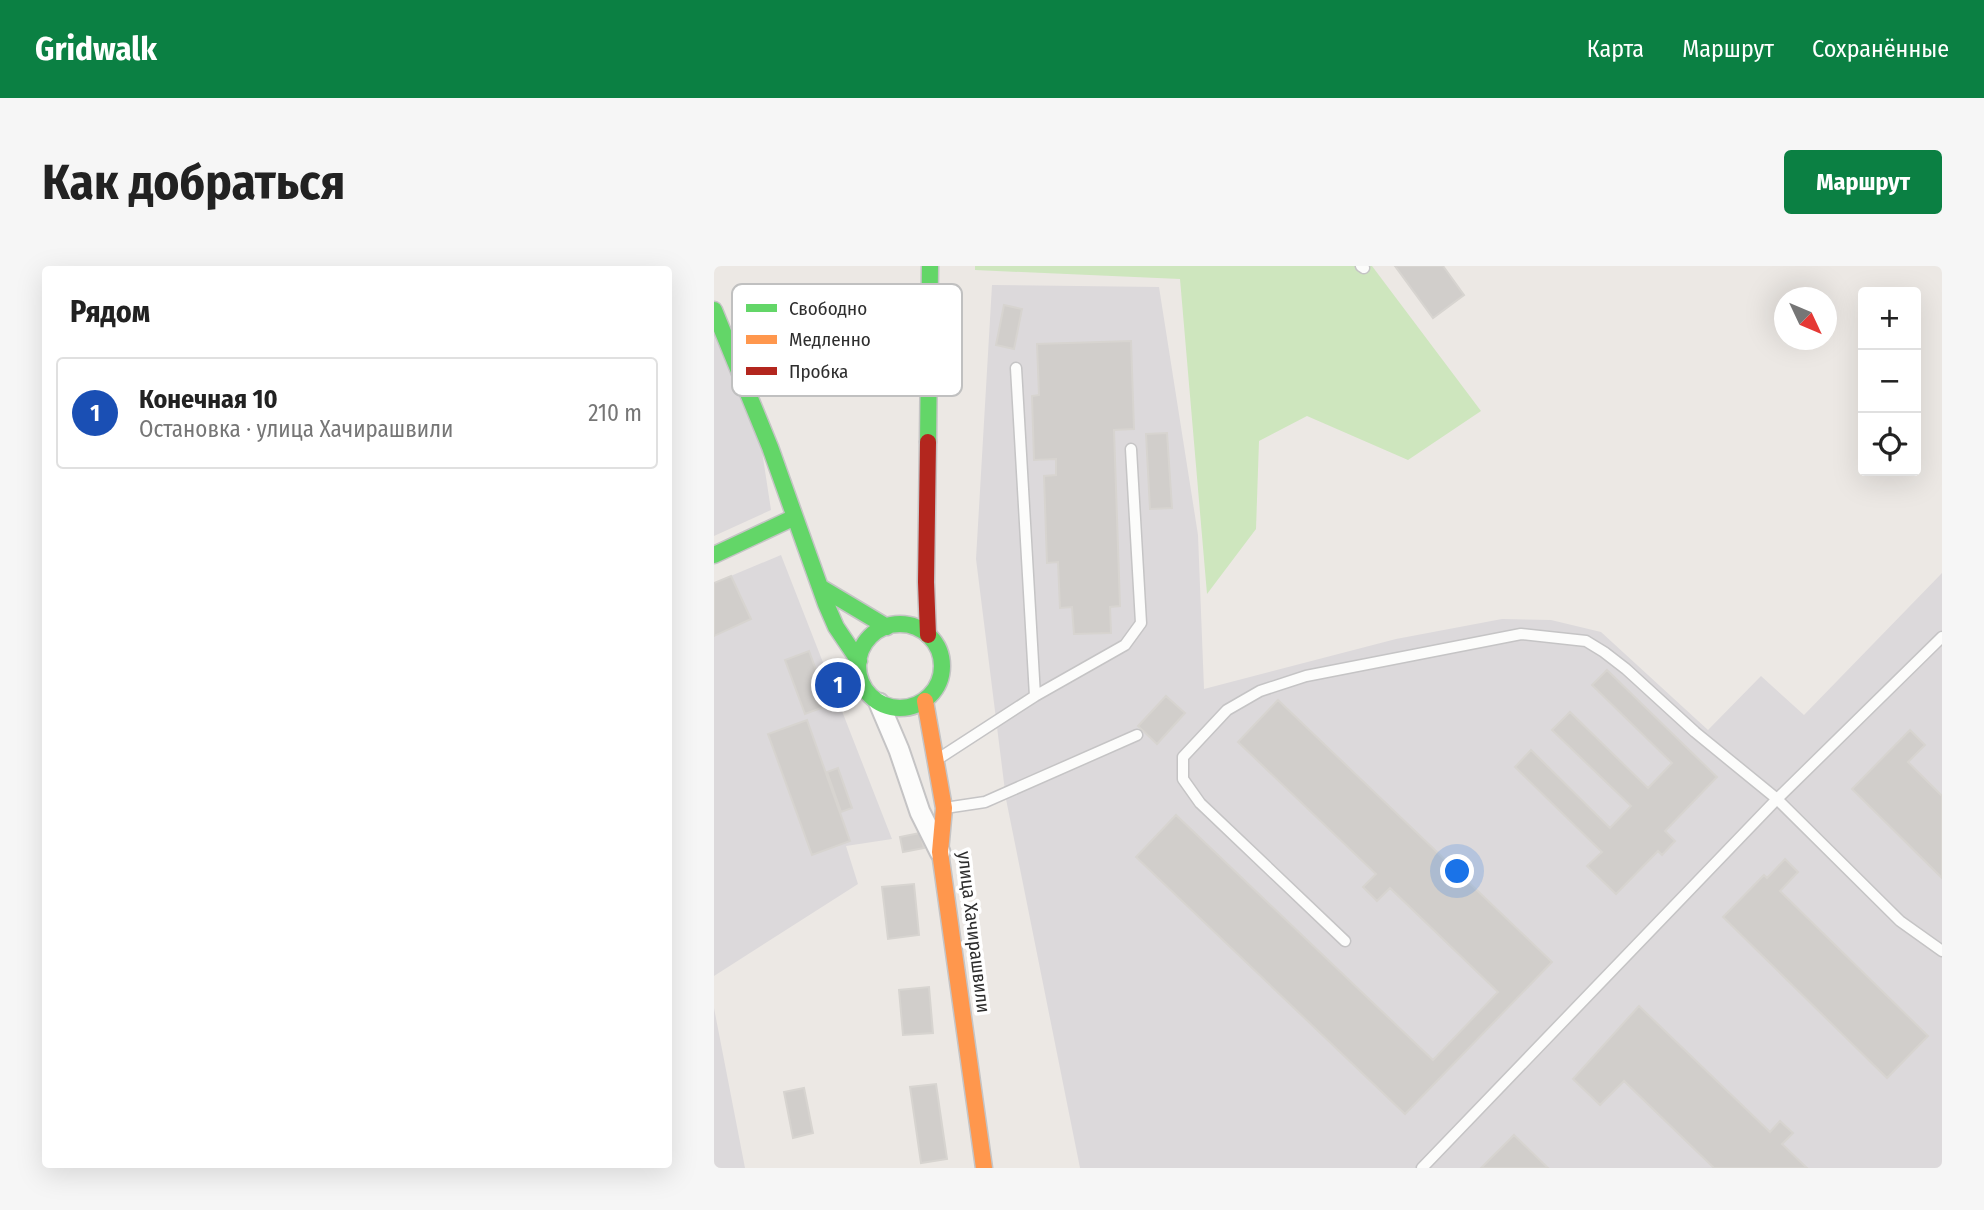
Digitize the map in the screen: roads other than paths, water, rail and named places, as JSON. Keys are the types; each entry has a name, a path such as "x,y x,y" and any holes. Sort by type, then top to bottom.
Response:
{"street":[{"path":"930,266 930,284"},
{"path":"714,310 732,354"},
{"path":"749,396 836,627 859,661"},
{"path":"928,396 928,635"},
{"path":"714,555 795,517"},
{"path":"903,623 926,582"},
{"path":"820,587 887,627"},
{"path":"896,623 903,623 913,625 928,635 939,651 941,664 933,691 925,701 908,708 879,702 870,696 857,671 865,645 874,635 896,623"},
{"name":"улица Хачирашвили","path":"925,701 944,808 940,852 985,1168"},
{"path":"879,702 899,750 920,813 940,852"}],"lane":[{"path":"1016,368 1035,696"},
{"path":"937,759 1035,696 1125,645 1141,623 1131,449"},
{"path":"1345,942 1200,803 1183,779 1183,757 1227,710 1260,691 1306,676 1521,634 1586,642 1604,652 1777,799 1900,921 1942,951"},
{"path":"1422,1168 1777,799 1942,637"},
{"path":"944,808 985,802 1137,735"}],"place":[{"name":"Конечная 10","path":"838,685"}]}
